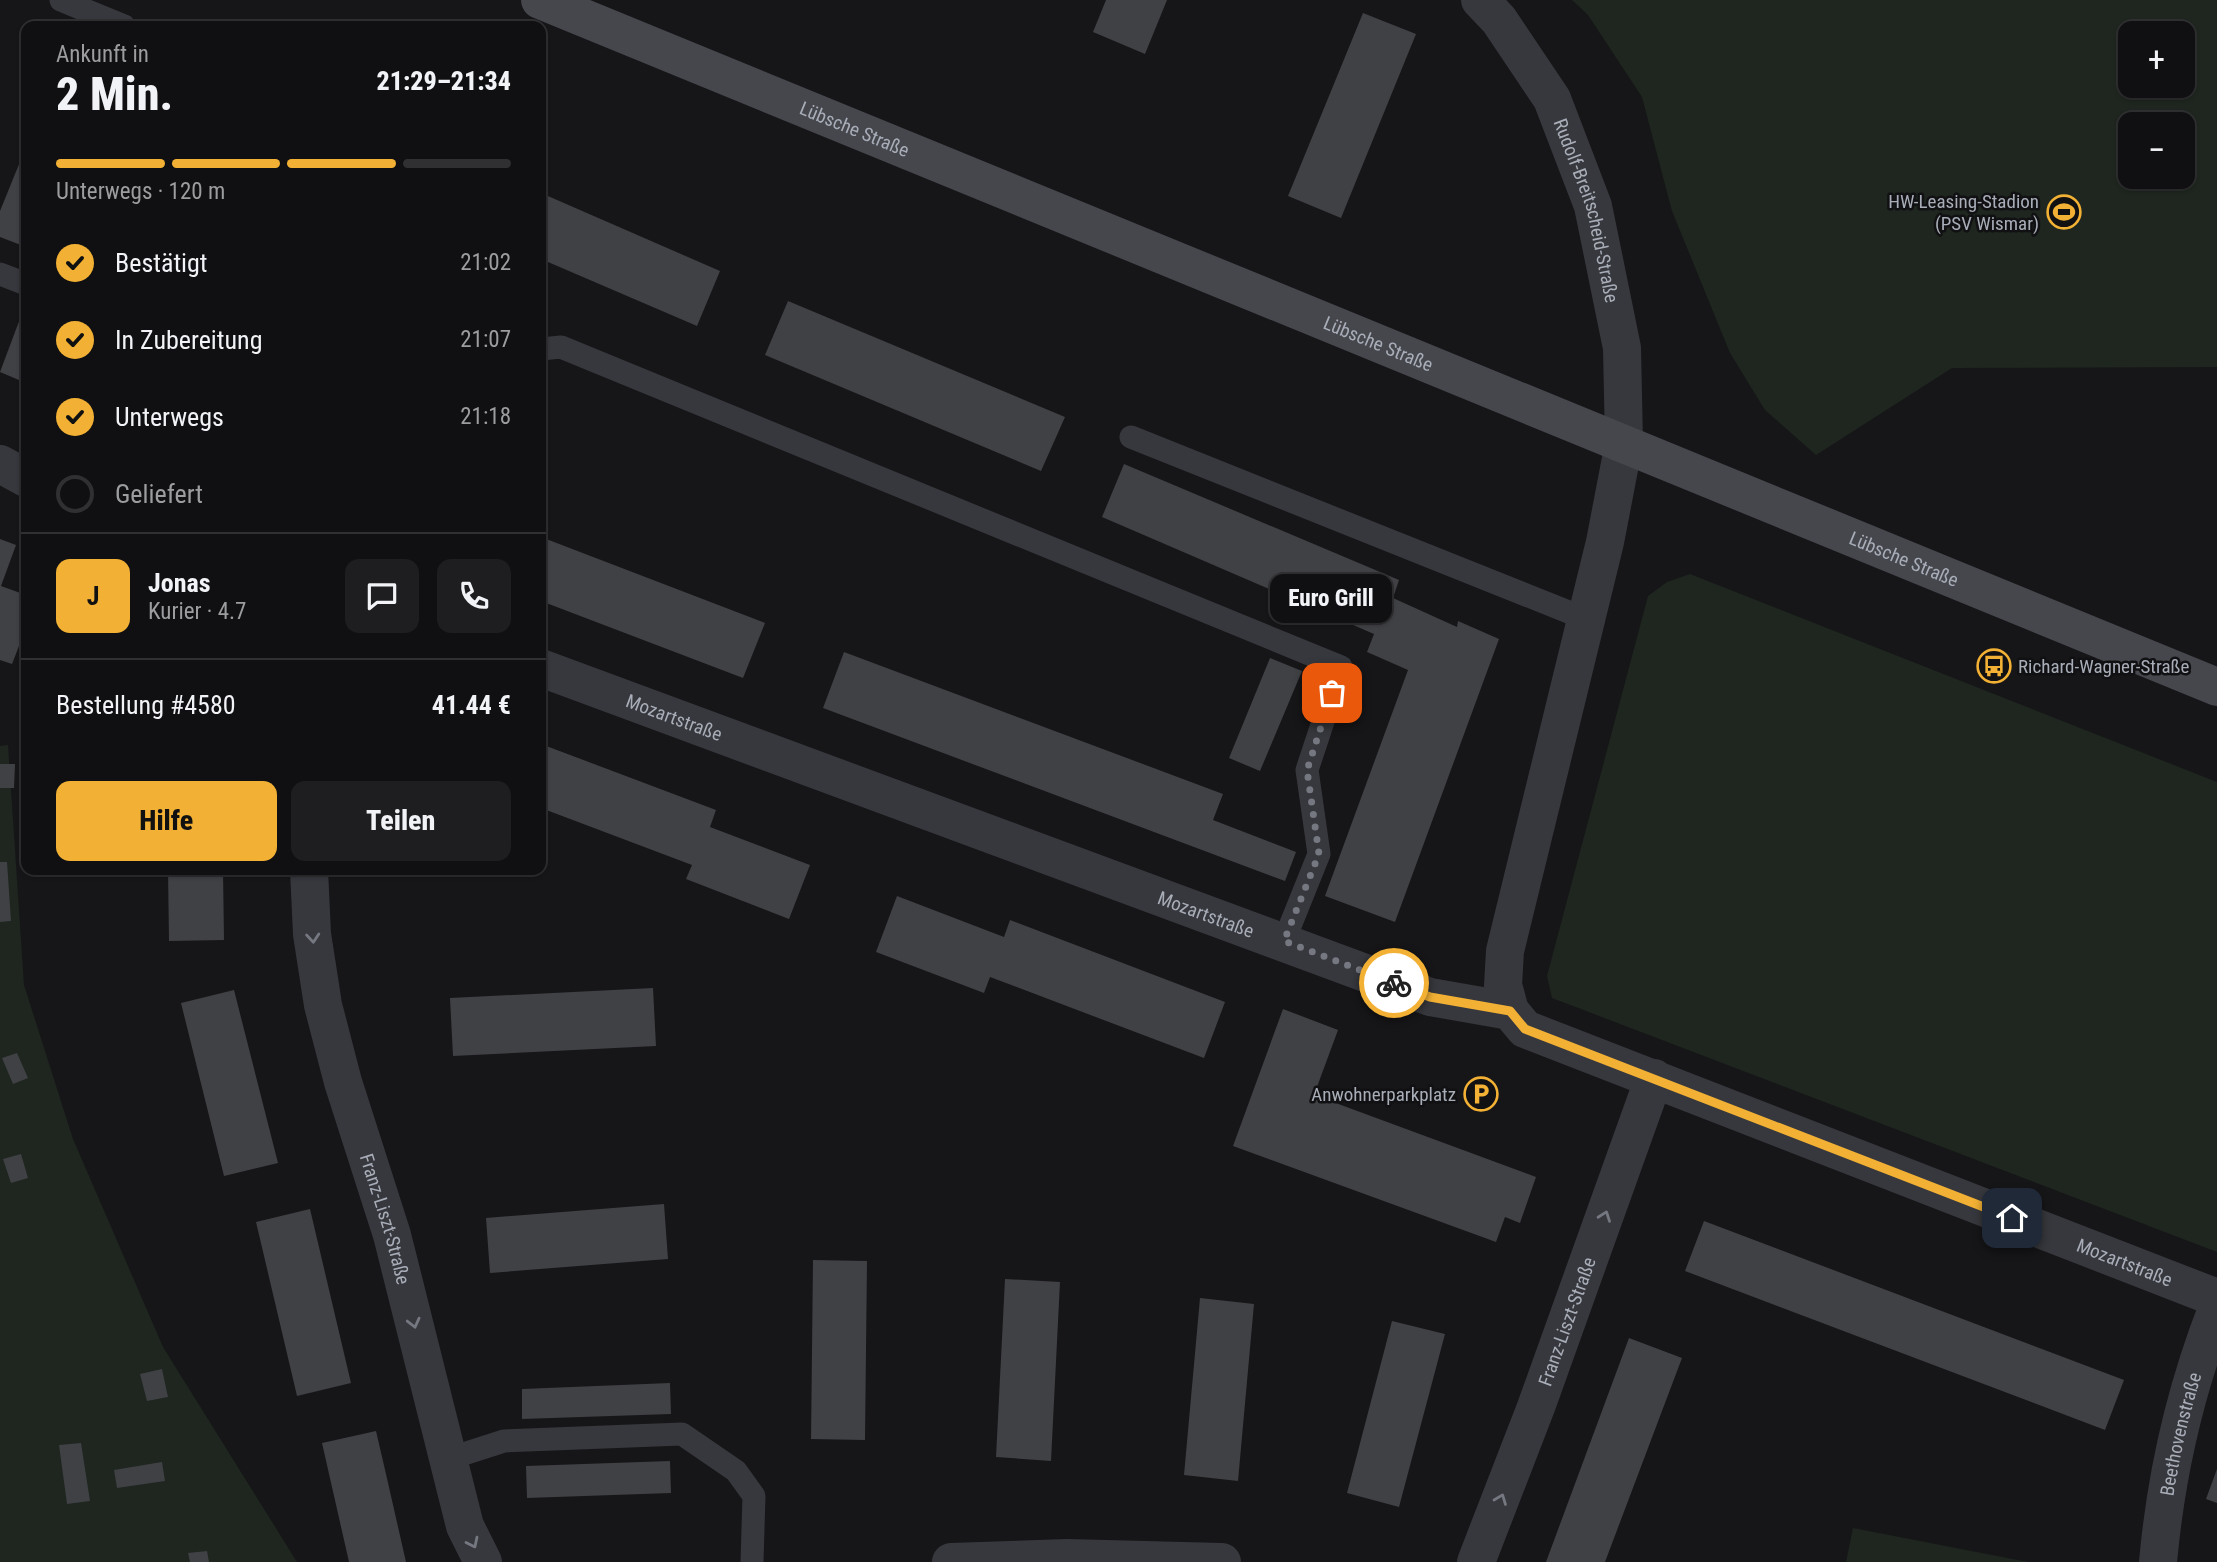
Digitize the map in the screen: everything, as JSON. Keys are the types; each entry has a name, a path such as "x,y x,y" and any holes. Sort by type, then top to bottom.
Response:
{"street":[{"name":"Lübsche Straße","path":"540,0 2217,687"},
{"name":"Rudolf-Breitscheid-Straße","path":"1480,0 1499,20 1552,99 1593,206 1622,348 1624,443"},
{"path":"1510,1011 1503,985 1505,951 1587,620 1624,443"},
{"path":"0,464 21,475"},
{"name":"Mozartstraße","path":"546,670 1430,997 1510,1011 1525,1029 2217,1298"},
{"name":"Franz-Liszt-Straße","path":"309,875 312,934 323,1005 392,1235 465,1526 483,1562"},
{"name":"Franz-Liszt-Straße","path":"1476,1562 1536,1407 1654,1078"},
{"name":"Beethovenstraße","path":"2158,1562 2164,1494 2173,1448 2217,1309"},
{"path":"950,1562 1067,1559 1222,1562"}],"lane":[{"path":"61,0 112,21"},
{"path":"0,274 21,282"},
{"path":"546,348 561,347 1340,667 1307,770 1319,854 1284,941"},
{"path":"1131,437 1587,620"},
{"path":"448,1459 504,1441 682,1434 736,1471 754,1496 752,1562"}],"shaded area":[{"path":"1572,0 2217,0 2217,367 1952,368 1816,455 1765,410 1730,353 1672,211 1642,97 1588,15"},
{"path":"1690,574 2217,782 2217,1252 1552,998 1547,976 1648,596 1667,582"},
{"path":"8,745 24,985 73,1139 163,1347 297,1562 0,1562 0,746"},
{"path":"1853,1528 2028,1562 1846,1562"}],"building":[{"path":"1106,0 1167,0 1145,54 1093,32"},
{"path":"1363,13 1416,34 1341,218 1288,196"},
{"path":"21,159 21,245 0,237 0,211"},
{"path":"546,195 720,271 697,326 546,261"},
{"path":"788,301 1065,417 1041,471 765,355"},
{"path":"21,316 21,381 0,372"},
{"path":"1124,464 1399,580 1393,598 1457,627 1458,621 1499,639 1395,922 1325,896 1408,670 1367,652 1374,634 1102,517"},
{"path":"0,539 16,545 1,586 21,593 21,641 12,664 0,660"},
{"path":"546,539 765,623 743,678 546,603"},
{"path":"844,652 1223,794 1213,820 1296,852 1285,881 823,708"},
{"path":"1270,658 1302,671 1260,771 1229,758"},
{"path":"546,746 716,810 710,827 810,865 789,919 686,879 692,865 546,810"},
{"path":"0,764 15,764 14,788 0,788"},
{"path":"0,862 7,862 11,921 0,922"},
{"path":"168,875 223,875 224,940 169,941"},
{"path":"897,896 1004,937 1010,920 1225,1002 1204,1058 990,977 984,993 876,952"},
{"path":"653,988 656,1046 453,1056 450,998"},
{"path":"234,990 278,1163 224,1176 181,1003"},
{"path":"1283,1009 1338,1030 1314,1095 1536,1177 1520,1223 1505,1217 1496,1242 1233,1146"},
{"path":"17,1053 28,1078 13,1084 2,1058"},
{"path":"21,1154 28,1178 11,1183 3,1159"},
{"path":"664,1204 668,1259 490,1273 486,1218"},
{"path":"310,1209 351,1383 297,1396 256,1222"},
{"path":"1704,1221 2124,1380 2105,1430 1685,1271"},
{"path":"813,1260 867,1261 865,1440 811,1439"},
{"path":"1005,1279 1060,1282 1051,1461 996,1457"},
{"path":"1200,1298 1254,1304 1238,1481 1184,1475"},
{"path":"1392,1321 1445,1334 1399,1507 1347,1493"},
{"path":"1629,1338 1682,1358 1605,1562 1546,1562"},
{"path":"162,1369 168,1397 147,1401 140,1374"},
{"path":"670,1383 671,1414 522,1419 522,1389"},
{"path":"376,1431 406,1562 349,1562 322,1443"},
{"path":"81,1443 90,1501 67,1504 59,1445"},
{"path":"670,1461 671,1493 527,1498 526,1466"},
{"path":"162,1462 165,1481 117,1488 114,1470"},
{"path":"2217,1469 2217,1503 2206,1499"},
{"path":"207,1551 209,1562 190,1562 188,1553"}],"way so far":[{"path":"1332,693 1307,770 1319,854 1284,941 1394,983"}],"place":[{"name":"HW-Leasing-Stadion (PSV Wismar)","path":"2064,212"},
{"name":"Richard-Wagner-Straße","path":"1994,666"},
{"name":"Euro Grill","path":"1332,693"},
{"name":"Anwohnerparkplatz","path":"1481,1094"}],"route":[{"path":"1394,983 1430,997 1510,1011 1525,1029 2012,1218"}]}
